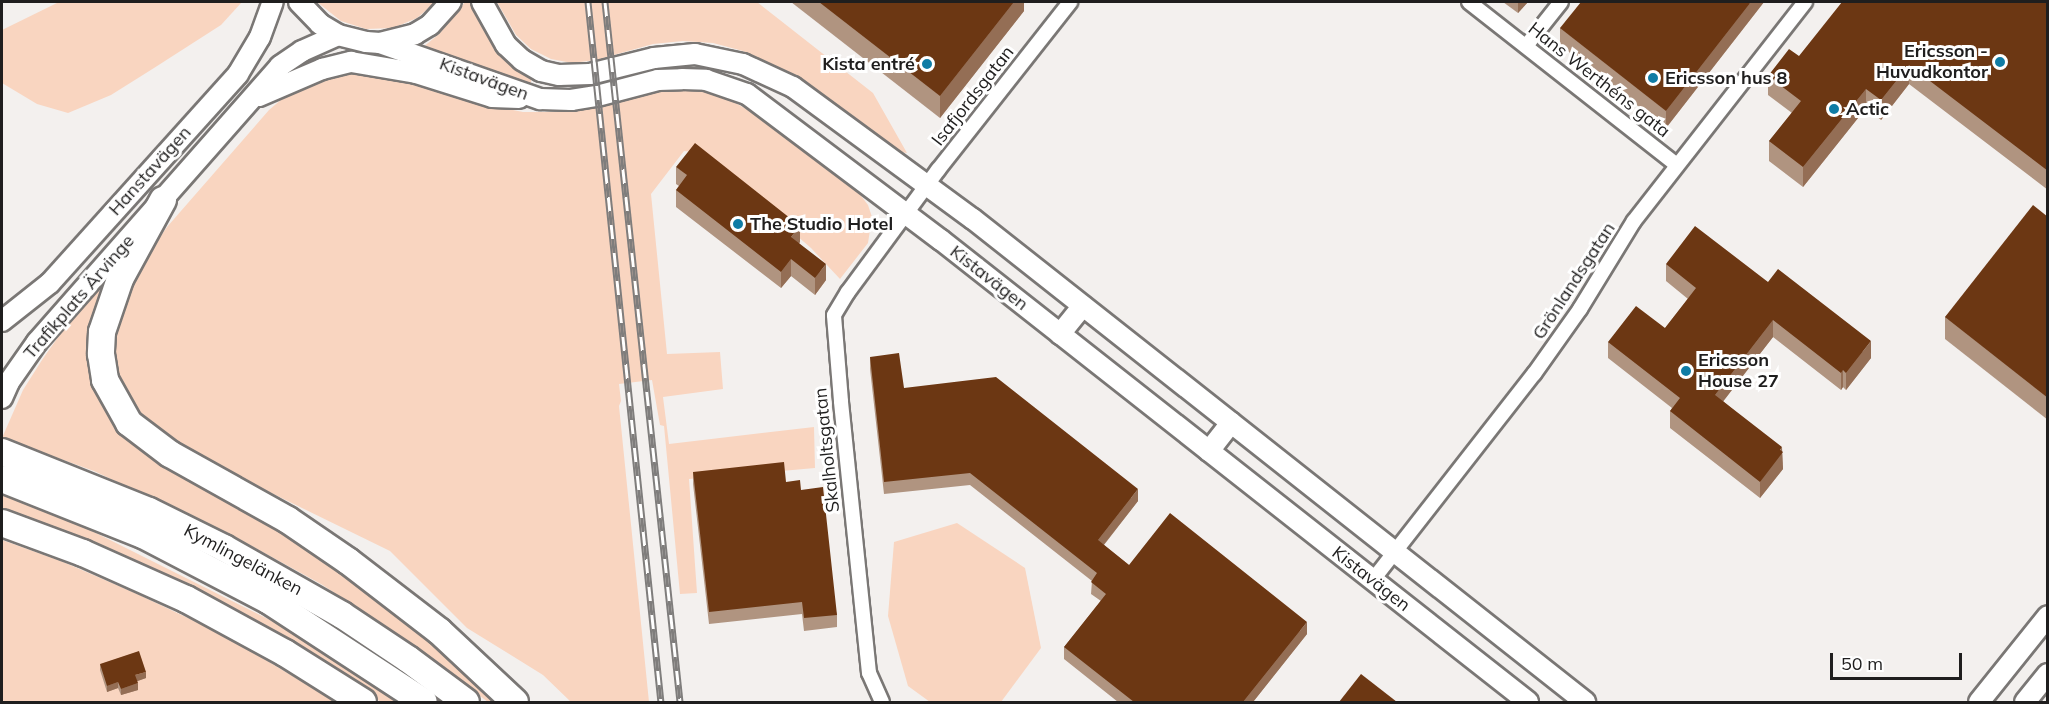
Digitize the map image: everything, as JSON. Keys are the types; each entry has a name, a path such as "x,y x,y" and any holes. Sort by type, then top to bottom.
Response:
{"highway":[{"path":"163,200 120,279 102,332 101,354 105,380 129,423 170,454 288,520 348,561 439,631 515,702"},
{"name":"Kymlingelänken","path":"2,452 88,485 203,537 284,581 408,659 466,702"},
{"name":"Kymlingelänken","path":"2,479 143,536 268,600 424,702"},
{"path":"2,523 83,553 186,599 285,653 363,702"}],"street":[{"name":"Hanstavägen","path":"2,321 50,284 238,74 260,37 273,2"},
{"path":"299,2 320,24 338,35 380,43 415,34 430,25 451,2"},
{"name":"Kistavägen","path":"482,2 506,45 522,60 541,71 559,75 590,74 654,58 695,54 743,64 793,87 1083,306 1585,702"},
{"name":"Isafjordsgatan","path":"906,214 1070,2"},
{"name":"Hans Werthéns gata","path":"1469,2 1677,165"},
{"path":"1526,46 1561,2"},
{"name":"Grönlandsgatan","path":"1372,580 1534,374 1580,309 1634,221 1805,2"},
{"name":"Hanstavägen","path":"163,200 280,66 302,51 338,35"},
{"name":"Kistavägen","path":"380,43 540,99 571,100 597,96 658,80 706,80 747,94 906,214 1528,702"},
{"path":"250,100 292,80 351,62 416,73 492,97 540,99"},
{"name":"Trafikplats Ärvinge","path":"2,398 9,382 37,342 163,200"},
{"name":"Skalholtsgatan","path":"882,702 869,673 840,401 834,315 848,292 906,214"},
{"path":"1060,334 1083,306"},
{"path":"1209,451 1231,423"},
{"path":"1979,702 2048,616"},
{"path":"2025,702 2048,674"}],"shaded area":[{"path":"59,2 242,2 221,25 154,68 111,95 68,113 37,104 2,83 2,30"},
{"path":"317,2 436,2 417,18 393,28 366,29 341,21"},
{"path":"465,2 470,2 497,49 532,76 530,87 422,48 439,34"},
{"path":"497,2 757,2 873,93 907,153 894,151 805,81 743,51 713,43 683,41 653,44 596,60 572,63 551,59 531,49 516,35"},
{"path":"352,69 380,71 482,104 523,112 564,112 660,92 690,90 718,93 762,118 859,193 868,205 872,217 868,243 840,279 811,248 701,153 684,151 651,194 667,354 720,352 723,389 663,397 669,444 814,427 815,468 689,479 697,593 680,594 664,426 660,425 652,380 619,384 621,401 619,406 649,702 571,702 543,675 467,628 390,551 212,464 165,435 141,414 126,393 116,371 115,341 120,312 132,278 167,227 269,110 296,87"},
{"path":"111,278 102,401 289,533 432,639 503,702 488,702 388,628 321,584 250,545 94,471 2,438 23,390 42,360 68,323"},
{"path":"2,494 74,522 272,621 364,677 397,702 381,702 359,687 2,513"},
{"path":"957,523 1025,568 1041,648 1001,702 930,702 908,686 888,616 894,542"},
{"path":"2,540 61,561 224,635 336,702 2,702"}],"building":[{"name":"Kista entré","path":"819,2 1014,2 940,96"},
{"name":"Ericsson hus 8","path":"1581,2 1751,2 1666,111 1560,28"},
{"path":"1842,2 2048,2 2048,171 1909,65 1881,100 1866,89 1803,167 1769,141 1801,101 1768,76 1789,49 1799,56"},
{"name":"The Studio Hotel","path":"695,143 800,226 791,237 826,264 815,278 791,259 781,272 676,190 687,175 676,167"},
{"path":"2033,205 2048,217 2048,398 1945,317"},
{"name":"Ericsson House 27","path":"1695,226 1768,282 1778,269 1871,341 1846,373 1843,370 1841,373 1773,320 1715,395 1782,447 1780,450 1783,452 1760,482 1670,411 1680,398 1608,342 1636,306 1665,328 1696,288 1666,264"},
{"path":"899,353 904,388 996,377 1138,489 1098,540 1129,565 1170,513 1307,622 1243,702 1134,702 1064,647 1106,594 1091,582 1097,573 970,473 884,482 870,357"},
{"path":"784,462 786,482 800,480 801,490 823,487 837,615 804,618 802,602 709,612 693,472"},
{"path":"139,651 146,672 135,675 138,683 121,689 118,682 107,686 100,664"},
{"path":"1361,674 1397,702 1339,702"}],"railway":[{"path":"588,2 661,702"},
{"path":"605,2 680,702"}],"place":[{"name":"Ericsson - Huvudkontor","path":"2000,62"},
{"name":"Kista entré","path":"927,64"},
{"name":"Ericsson hus 8","path":"1653,78"},
{"name":"Actic","path":"1834,109"},
{"name":"The Studio Hotel","path":"738,224"},
{"name":"Ericsson House 27","path":"1686,371"}]}
